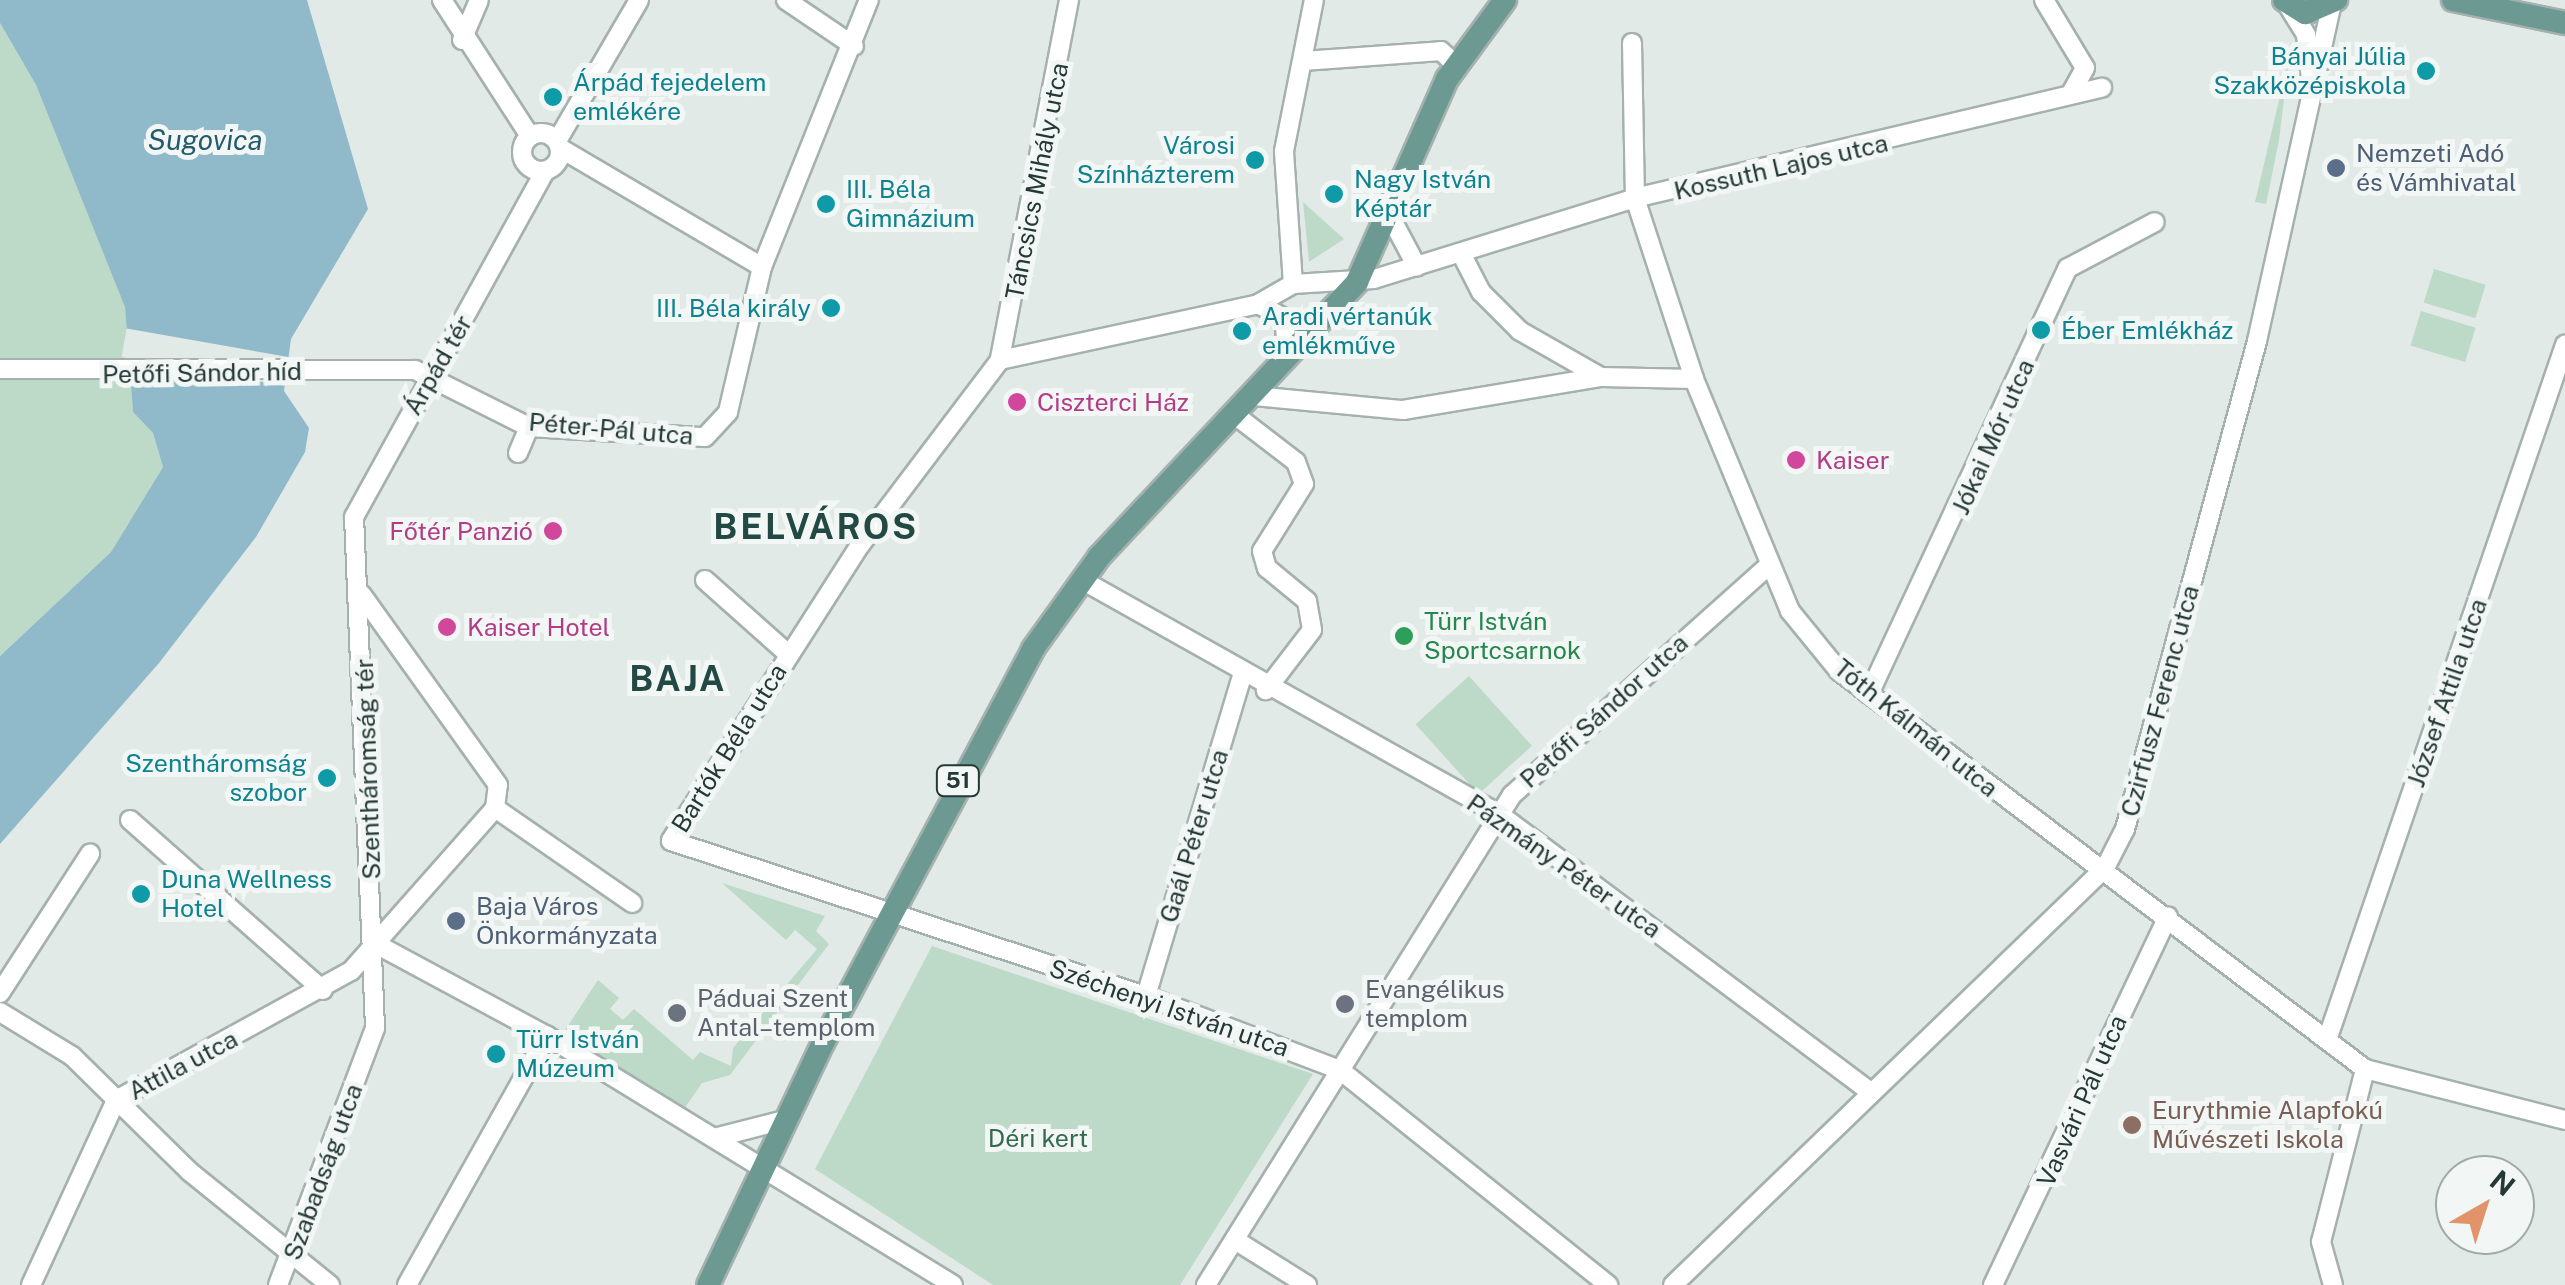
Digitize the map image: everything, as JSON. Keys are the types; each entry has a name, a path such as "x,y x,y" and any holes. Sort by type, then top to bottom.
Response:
{"main road":[{"name":"51","path":"708,1285 784,1120 973,752 1082,580 1357,282 1391,218 1456,65 1504,0"},
{"path":"2453,0 2565,23"},
{"path":"2285,2 2305,13 2333,3"}],"street":[{"path":"442,0 462,40 494,80 531,155 559,144 762,268 854,46 869,0"},
{"path":"462,40 479,0"},
{"name":"Árpád tér","path":"354,538 366,490 433,375 526,191 531,155 559,144 639,0"},
{"path":"786,0 854,46"},
{"name":"Táncsics Mihály utca","path":"1000,360 1068,0"},
{"path":"1000,360 1258,304 1294,284 1284,151 1314,0"},
{"path":"2044,0 2085,68 2072,91"},
{"path":"2285,2 2306,35 2311,110"},
{"path":"2311,110 2333,3"},
{"name":"Tóth Kálmán utca","path":"1632,43 1635,198 1694,379 1790,611 1869,694 2105,868 2365,1069 2565,1120"},
{"path":"1303,62 1440,51 1456,65"},
{"name":"Kossuth Lajos utca","path":"1294,284 1357,282 1462,255 1635,198 1735,181 2072,91 2102,88"},
{"name":"Czirfusz Ferenc utca","path":"1673,1285 2105,868 2126,828 2281,240 2311,110"},
{"path":"1391,218 1417,267"},
{"name":"Jókai Mór utca","path":"1869,694 2068,268 2155,222"},
{"path":"1462,255 1480,292 1520,331 1601,377"},
{"name":"Péter-Pál utca","path":"433,375 529,427 706,437 728,412 762,268"},
{"path":"1258,304 1284,318 1288,358"},
{"name":"József Attila utca","path":"2326,1040 2565,345"},
{"name":"Bartók Béla utca","path":"670,842 788,654 893,500 1000,360"},
{"name":"Petőfi Sándor híd","path":"0,369 62,375 343,371 433,375"},
{"path":"1254,396 1403,410 1601,377 1694,379"},
{"path":"1235,415 1296,462 1304,484 1262,551 1268,568 1307,601 1312,630 1266,690"},
{"path":"518,453 529,427"},
{"name":"Szentháromság tér","path":"354,538 362,595 376,944 375,1028 365,1058"},
{"name":"Petőfi Sándor utca","path":"1206,1285 1499,814 1534,769 1770,564"},
{"path":"705,580 788,654"},
{"name":"Pázmány Péter utca","path":"1082,580 1242,677 1499,814 1871,1092"},
{"name":"Szentháromság tér","path":"323,990 376,944 495,808 498,784 362,595"},
{"name":"Gaál Péter utca","path":"1146,996 1242,677"},
{"path":"495,808 632,904"},
{"path":"130,820 323,990"},
{"name":"Széchenyi István utca","path":"670,842 888,916 1146,996 1340,1070 1608,1285"},
{"path":"0,993 90,854"},
{"name":"Vasvári Pál utca","path":"1994,1285 2168,916"},
{"path":"376,944 547,1036 954,1285"},
{"name":"Attila utca","path":"32,1285 116,1100 323,990"},
{"path":"0,1012 72,1056 116,1100 330,1285"},
{"path":"407,1285 547,1036"},
{"name":"Szabadság utca","path":"278,1285 295,1258 365,1058"},
{"path":"2333,1285 2320,1242 2365,1069"},
{"path":"714,1138 784,1120"},
{"path":"1235,1240 1307,1285"}],"green space":[{"path":"0,23 36,85 125,306 133,412 153,433 163,467 111,552 0,656"},
{"path":"2289,58 2266,204 2255,202"},
{"path":"1303,202 1344,239 1309,262"},
{"path":"2434,269 2486,285 2475,318 2424,302"},
{"path":"2421,311 2476,328 2465,362 2410,345"},
{"path":"1469,676 1532,746 1478,794 1415,724"},
{"path":"722,883 825,916 816,931 829,944 730,1075 702,1083 682,1112 560,1038 598,980 619,998 610,1009 623,1020 634,1009 693,1060 700,1052 731,1066 733,1048 817,949 795,930 786,940"},
{"name":"Déri kert","path":"932,946 1313,1074 1180,1285 993,1285 815,1169"}],"water":[{"name":"Sugovica","path":"0,0 307,0 368,209 291,339 284,391 309,428 305,452 256,537 159,663 0,844 0,656 111,552 163,467 153,433 133,412 125,307 36,85 0,23"}],"pier":[{"path":"127,328 294,358 289,387 122,357"}],"place":[{"name":"Bányai Júlia Szakközépiskola","path":"2426,71"},
{"name":"Árpád fejedelem emlékére","path":"553,97"},
{"name":"Városi Színházterem","path":"1255,160"},
{"name":"Nemzeti Adó és Vámhivatal","path":"2336,168"},
{"name":"Nagy István Képtár","path":"1334,194"},
{"name":"III. Béla Gimnázium","path":"826,204"},
{"name":"III. Béla király","path":"831,308"},
{"name":"Éber Emlékház","path":"2041,330"},
{"name":"Aradi vértanúk emlékműve","path":"1242,331"},
{"name":"Ciszterci Ház","path":"1017,402"},
{"name":"Kaiser","path":"1796,460"},
{"name":"Főtér Panzió","path":"553,531"},
{"name":"Kaiser Hotel","path":"447,627"},
{"name":"Türr István Sportcsarnok","path":"1404,636"},
{"name":"Szentháromság szobor","path":"327,778"},
{"name":"Duna Wellness Hotel","path":"141,894"},
{"name":"Baja Város Önkormányzata","path":"456,921"},
{"name":"Evangélikus templom","path":"1345,1004"},
{"name":"Páduai Szent Antal–templom","path":"677,1013"},
{"name":"Türr István Múzeum","path":"496,1054"},
{"name":"Eurythmie Alapfokú Művészeti Iskola","path":"2132,1125"}],"district":[{"name":"BELVÁROS","path":"816,527"},
{"name":"BAJA","path":"678,679"}]}
